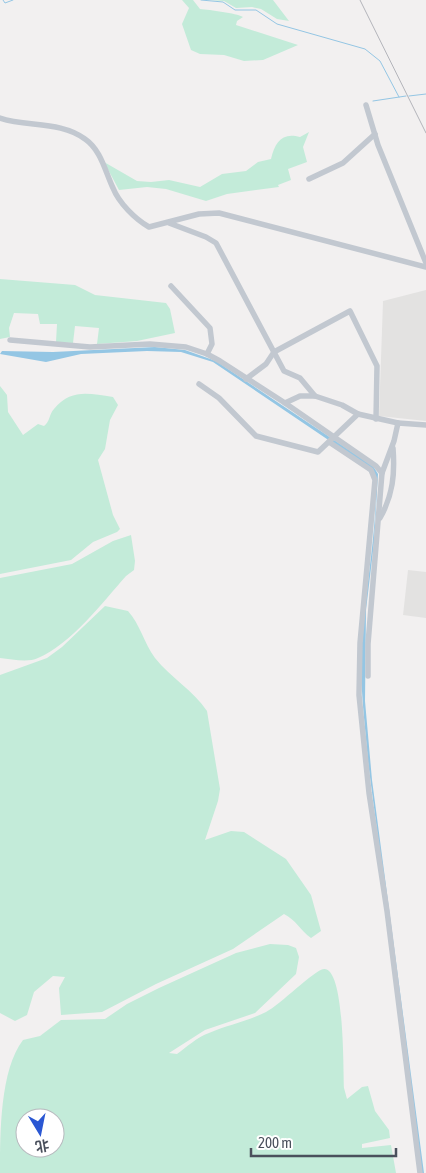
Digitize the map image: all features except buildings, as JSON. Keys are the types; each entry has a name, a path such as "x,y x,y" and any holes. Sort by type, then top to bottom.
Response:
{"street":[{"path":"366,105 374,134 426,265"},
{"path":"0,118 74,132 80,135 96,148 114,190 136,218 149,227 199,214 219,212 426,265"},
{"path":"309,179 343,163 374,134"},
{"path":"169,223 206,237 216,243 284,371 300,378 316,396"},
{"path":"172,286 210,328 212,344 207,354"},
{"path":"246,379 266,364 274,352 350,311 377,366 376,419"},
{"path":"10,340 90,347 166,345 186,347 207,354 286,403 371,470 375,480 360,643 359,695 369,793 389,930 420,1173"},
{"path":"199,384 219,398 256,436 318,452 358,414"},
{"path":"286,403 300,396 316,396 342,405 358,414 376,419 398,423 426,424"},
{"path":"368,676 368,644 382,473 398,423"},
{"path":"331,440 376,466 382,473"},
{"path":"379,520 391,495 394,470 392,446"}],"shaded area":[{"path":"426,290 426,421 379,416 383,301"},
{"path":"408,570 426,572 426,618 403,615"}],"green space":[{"path":"182,0 193,0 200,9 243,17 237,21 236,25 298,45 263,60 244,61 224,55 200,54 191,50 182,24 189,8"},
{"path":"208,0 273,0 289,21 277,19 261,9 252,7 236,8 224,1"},
{"path":"309,132 303,147 307,162 288,169 291,180 278,185 279,187 227,194 206,201 166,189 147,187 119,190 104,162 137,181 169,180 200,187 222,174 246,171 258,162 271,159 277,143 284,137 300,137"},
{"path":"0,279 75,285 95,295 166,303 170,309 175,333 137,341 97,344 99,328 75,326 73,343 56,342 57,324 40,324 38,314 14,313 9,328 10,337 0,339"},
{"path":"0,386 7,395 8,412 23,435 38,424 44,426 54,409 61,402 74,395 89,394 113,397 118,405 110,420 105,449 98,460 113,515 120,529 93,542 71,560 0,574"},
{"path":"131,535 135,561 134,570 126,576 74,633 50,652 38,658 19,660 0,658 0,578 72,564 113,541"},
{"path":"105,606 128,611 155,658 207,711 220,789 205,840 231,831 244,832 286,859 311,895 321,931 311,938 292,919 284,914 233,949 156,984 102,1012 61,1015 59,988 65,977 53,976 34,992 27,1015 15,1021 0,1013 0,675 47,658 62,647"},
{"path":"270,944 288,945 296,948 299,957 296,974 255,1013 205,1030 169,1053 177,1054 205,1035 266,1012 319,971 324,969 331,973 336,985 342,1022 344,1088 347,1099 362,1087 368,1086 375,1111 389,1130 390,1138 362,1144 362,1148 391,1145 396,1173 0,1173 1,1121 6,1085 15,1053 23,1040 40,1036 61,1020 105,1019 127,1004 236,953"}],"water":[{"path":"155,347 185,350 216,361 373,466 378,474 374,543 366,610 365,701 372,780 424,1173 422,1173 368,762 363,702 361,673 362,643 375,520 376,479 358,460 213,362 181,352 147,351 81,354 46,362 0,354 2,351 53,352"}],"waterway":[{"path":"3,0 5,3 13,0"},
{"path":"201,0 223,2 235,10 256,10 277,24 365,49 380,61 399,97"},
{"path":"409,96 426,94"},
{"path":"373,101 406,96"}],"railway":[{"path":"360,0 426,133"}]}
